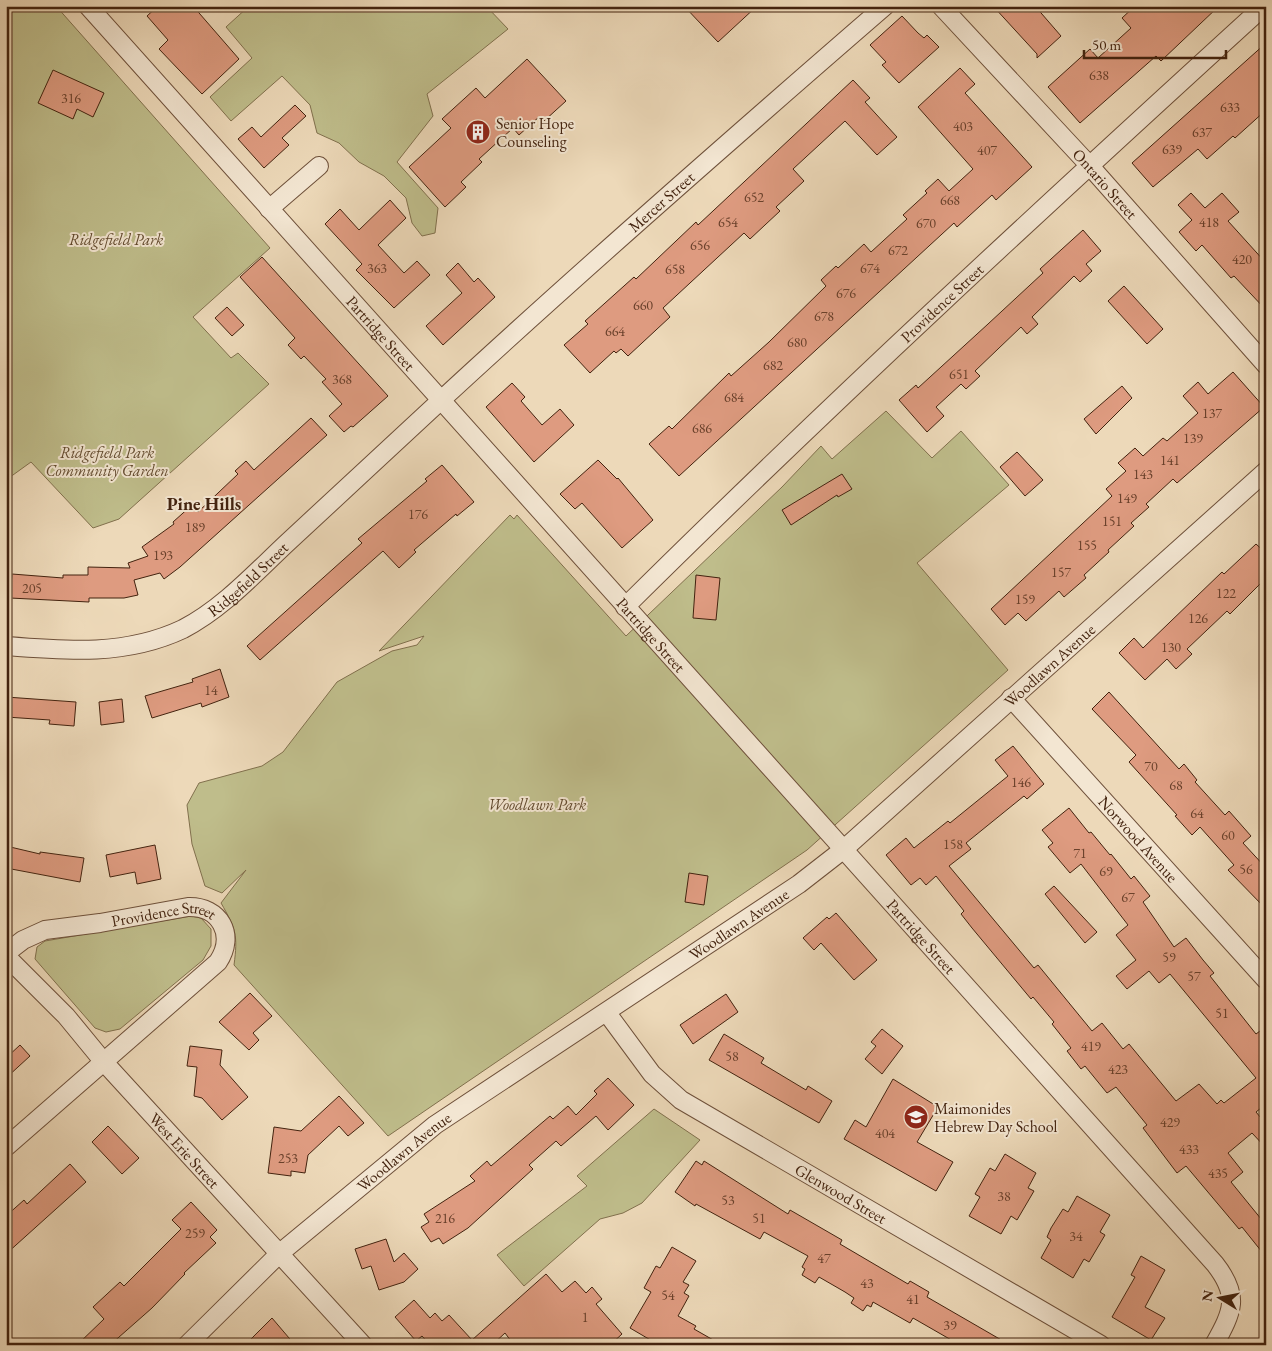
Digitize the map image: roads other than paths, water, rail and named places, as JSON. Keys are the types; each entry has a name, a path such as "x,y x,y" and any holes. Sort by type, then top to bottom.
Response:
{"street":[{"name":"Mercer Street","path":"441,400 678,186 885,6"},
{"name":"Ontario Street","path":"941,6 1089,166 1266,365"},
{"name":"Providence Street","path":"625,607 756,478 1089,166 1264,6"},
{"name":"Partridge Street","path":"98,10 269,209 1214,1264 1229,1285 1232,1302 1226,1323 1214,1345"},
{"path":"269,209 319,166"},
{"name":"Ridgefield Street","path":"6,646 68,651 108,650 153,641 187,626 240,587 441,400"},
{"name":"Woodlawn Avenue","path":"187,1345 280,1253 435,1125 607,1013 799,884 844,849 1266,471"},
{"name":"Norwood Avenue","path":"1011,698 1266,980"},
{"name":"Providence Street","path":"6,955 36,932 53,928 100,923 188,907 202,908 220,919 225,930 226,940 218,962 102,1061 6,1147"},
{"name":"West Erie Street","path":"6,955 66,1016 102,1061 363,1345"},
{"name":"Glenwood Street","path":"607,1013 652,1074 687,1105 1101,1345"}],"place":[{"name":"Senior Hope Counseling","path":"478,132"},
{"name":"Maimonides Hebrew Day School","path":"916,1117"}],"district":[{"name":"Pine Hills","path":"204,503"}],"park label":[{"name":"Ridgefield Park","path":"116,239"},
{"name":"Ridgefield Park Community Garden","path":"107,461"},
{"name":"Woodlawn Park","path":"537,804"}]}
